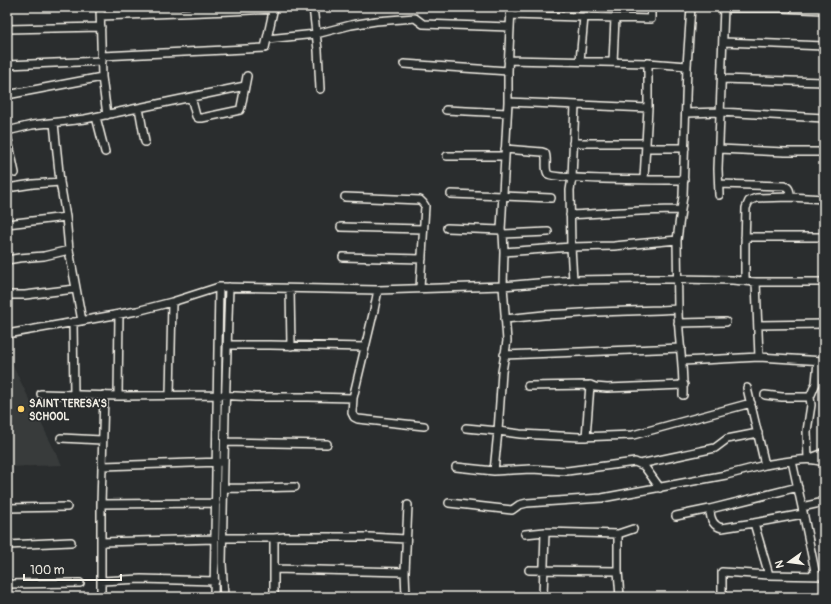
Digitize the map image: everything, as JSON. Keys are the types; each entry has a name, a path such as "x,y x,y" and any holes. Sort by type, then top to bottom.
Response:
{"street":[{"path":"100,7 102,77 107,115"},
{"path":"313,7 318,50 320,89"},
{"path":"494,471 502,372 507,341 503,286 504,252 502,232 511,7"},
{"path":"510,15 651,19 651,7"},
{"path":"683,395 683,361 678,323 678,240 684,180 690,7"},
{"path":"7,65 265,48 274,8 101,16"},
{"path":"719,195 719,149 724,8 824,10"},
{"path":"580,61 584,17"},
{"path":"267,39 316,34 351,25 376,21 415,18 423,24 510,27"},
{"path":"613,62 615,18"},
{"path":"7,29 101,27"},
{"path":"723,42 824,46"},
{"path":"508,60 648,63 688,66"},
{"path":"644,179 648,108 648,63"},
{"path":"404,64 508,71"},
{"path":"191,97 196,116 198,118 240,110 247,76"},
{"path":"7,95 102,77"},
{"path":"722,78 824,82"},
{"path":"7,132 32,125 85,120 245,86"},
{"path":"508,102 648,108"},
{"path":"573,280 570,190 572,178 575,105"},
{"path":"139,108 145,142"},
{"path":"446,110 507,113"},
{"path":"687,113 720,112 824,118"},
{"path":"96,117 105,152"},
{"path":"54,123 69,250 82,321"},
{"path":"7,136 15,173"},
{"path":"574,143 646,145 685,148"},
{"path":"719,149 824,152"},
{"path":"447,156 505,152 542,152 545,153 546,169 547,173 550,175 572,178 684,180"},
{"path":"7,188 60,182"},
{"path":"719,184 785,186 790,190 790,197"},
{"path":"451,194 551,198"},
{"path":"345,197 420,200 423,203 425,206 420,288"},
{"path":"745,281 746,208 749,201 756,198 790,197 824,199"},
{"path":"570,215 654,210 681,210"},
{"path":"7,224 66,217"},
{"path":"341,227 423,229"},
{"path":"447,228 502,232 548,232"},
{"path":"745,237 824,237"},
{"path":"504,252 571,247 614,246 678,240"},
{"path":"7,260 44,256 69,250"},
{"path":"343,257 422,259"},
{"path":"7,334 137,311 219,287 378,290 503,286 573,280 678,279 756,282 824,282"},
{"path":"756,282 759,358"},
{"path":"219,287 216,503 224,597"},
{"path":"214,597 224,488 225,396 229,287"},
{"path":"7,295 25,295 75,289"},
{"path":"290,289 291,346"},
{"path":"378,290 353,398 352,413 354,417 358,419 424,426"},
{"path":"170,395 172,302"},
{"path":"505,319 544,315 678,309"},
{"path":"118,314 118,396"},
{"path":"74,322 74,394"},
{"path":"678,323 726,322"},
{"path":"758,325 824,324"},
{"path":"227,345 365,347"},
{"path":"504,355 681,348"},
{"path":"683,361 759,358 821,361 820,384 810,397 811,405 807,431 808,459"},
{"path":"528,386 590,385 607,388 684,385"},
{"path":"586,437 590,385"},
{"path":"747,388 765,465"},
{"path":"41,394 118,396 217,395 353,398"},
{"path":"101,597 101,504 104,395"},
{"path":"765,395 782,397 810,397"},
{"path":"466,428 520,434 586,437 633,435 751,403"},
{"path":"640,464 715,448 728,439 758,432"},
{"path":"61,438 102,440"},
{"path":"224,442 327,444"},
{"path":"808,459 824,453"},
{"path":"449,503 512,510 519,505 527,503 602,498 726,475 765,465 808,459 820,460 824,463"},
{"path":"792,461 816,576"},
{"path":"103,466 224,462"},
{"path":"456,467 494,471 531,469 567,471 635,462 646,468 660,488"},
{"path":"224,488 295,487"},
{"path":"676,516 798,487"},
{"path":"710,509 714,525 722,528 754,523 803,510 824,502"},
{"path":"101,504 216,503"},
{"path":"406,597 405,572 408,505"},
{"path":"7,508 67,507"},
{"path":"754,523 769,575"},
{"path":"525,534 545,532 618,534 634,529"},
{"path":"543,597 545,532"},
{"path":"618,534 620,597"},
{"path":"101,542 286,537 369,537 406,539"},
{"path":"274,538 274,597"},
{"path":"7,545 70,542"},
{"path":"274,569 405,572"},
{"path":"529,570 618,571"},
{"path":"722,597 722,572 824,576"},
{"path":"101,581 141,579 215,580"},
{"path":"7,584 80,582"}],"shaded area":[{"name":"SAINT TERESA'S SCHOOL","path":"7,354 62,465 7,467"}],"place":[{"name":"SAINT TERESA'S SCHOOL","path":"21,409"}]}
